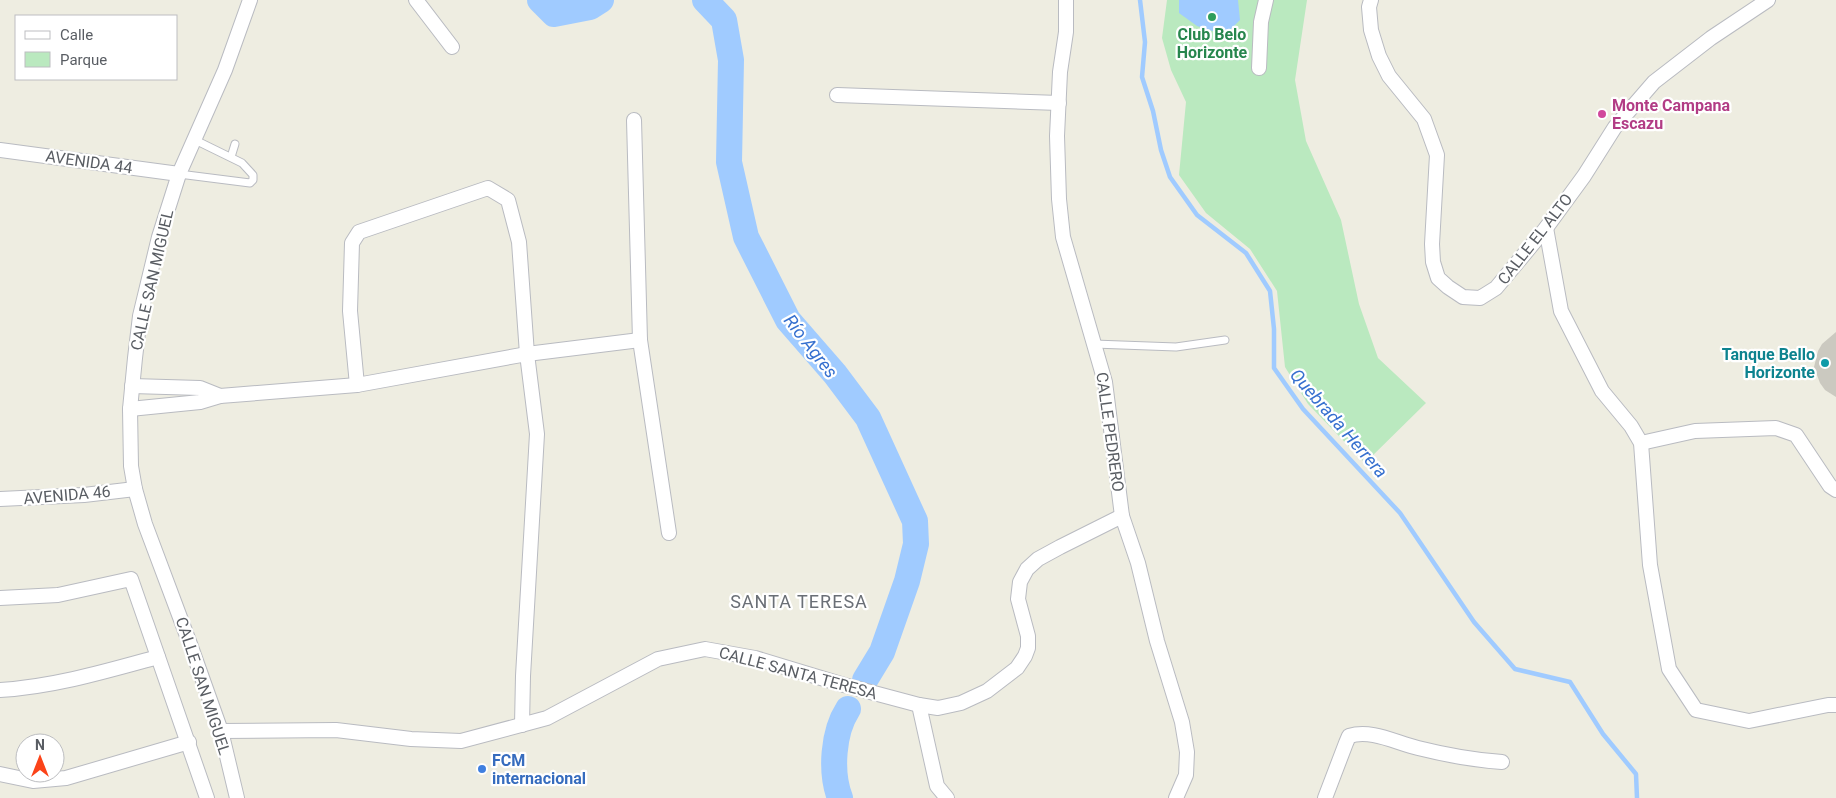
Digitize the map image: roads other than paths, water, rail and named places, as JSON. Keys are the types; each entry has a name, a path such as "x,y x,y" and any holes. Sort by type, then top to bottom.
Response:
{"street":[{"name":"CALLE SAN MIGUEL","path":"237,798 221,731 134,489 131,466 130,409 140,316 159,237 179,174 224,70 250,0"},
{"path":"416,0 452,47"},
{"name":"CALLE PEDRERO","path":"1066,0 1066,32 1060,72 1057,136 1059,199 1063,237 1105,382 1122,516 1138,563 1157,641 1182,722 1187,752 1186,775 1176,798"},
{"path":"1259,68 1261,22 1266,0"},
{"name":"CALLE EL ALTO","path":"1372,0 1369,7 1371,30 1379,56 1389,76 1424,119 1437,155 1432,244 1433,262 1438,278 1448,288 1463,297 1480,298 1496,288 1546,228 1584,176 1615,127 1654,82 1711,38 1768,0"},
{"path":"837,95 1059,103"},
{"path":"634,120 640,340 668,533"},
{"name":"AVENIDA 44","path":"0,150 179,174"},
{"path":"357,385 350,311 352,243 359,232 488,188 508,200 519,242 527,354 537,434 523,676 522,726"},
{"path":"1546,228 1561,311 1602,392 1631,426 1641,443 1650,565 1669,669 1696,710 1750,721 1836,705"},
{"path":"130,409 200,402 220,396 357,385 527,354 640,340"},
{"path":"132,386 200,388 220,396"},
{"path":"1641,443 1695,431 1776,428 1796,435 1830,486 1836,490"},
{"name":"AVENIDA 46","path":"0,499 84,495 134,489"},
{"name":"CALLE SANTA TERESA","path":"221,731 336,730 411,739 461,741 547,718 658,660 705,649 755,658 844,686 920,705 938,708 960,703 986,691 1017,668 1025,656 1028,648 1028,636 1018,598 1020,582 1027,569 1038,559 1060,546 1122,516"},
{"path":"0,598 58,595 131,579 207,798"},
{"path":"0,690 25,689 115,669 158,657"},
{"path":"920,705 937,786 947,798"},
{"path":"1325,798 1346,742 1349,736 1357,733 1366,733 1417,748 1470,760 1502,762"},
{"path":"0,774 33,781 66,778 189,742"}],"lane":[{"path":"179,174 250,184 253,180 253,175 242,162 195,140"},
{"path":"232,156 236,144"},
{"path":"1094,344 1176,347 1225,340"}],"water":[{"name":"Club Belo Horizonte","path":"1179,0 1238,0 1240,20 1225,35 1197,26 1179,13"}],"waterway":[{"name":"Río Agres","path":"540,0 554,14 590,7 601,0"},
{"name":"Río Agres","path":"705,0 724,20 731,60 729,162 746,237 788,320 835,374 868,418 915,521 916,544 907,581 882,652 865,680"},
{"name":"Quebrada Herrera","path":"1140,0 1145,42 1142,77 1170,177 1197,215 1246,253 1270,291 1274,329 1274,368 1303,409 1400,513 1474,622 1515,669 1570,682 1603,734 1636,774 1637,798"},
{"name":"Río Agres","path":"840,798 834,764 836,740 848,709"}],"place":[{"name":"Club Belo Horizonte","path":"1212,17"},
{"name":"Monte Campana Escazu","path":"1602,114"},
{"name":"Tanque Bello Horizonte","path":"1825,363"},
{"name":"FCM internacional","path":"482,769"}],"district":[{"name":"SANTA TERESA","path":"799,601"}]}
